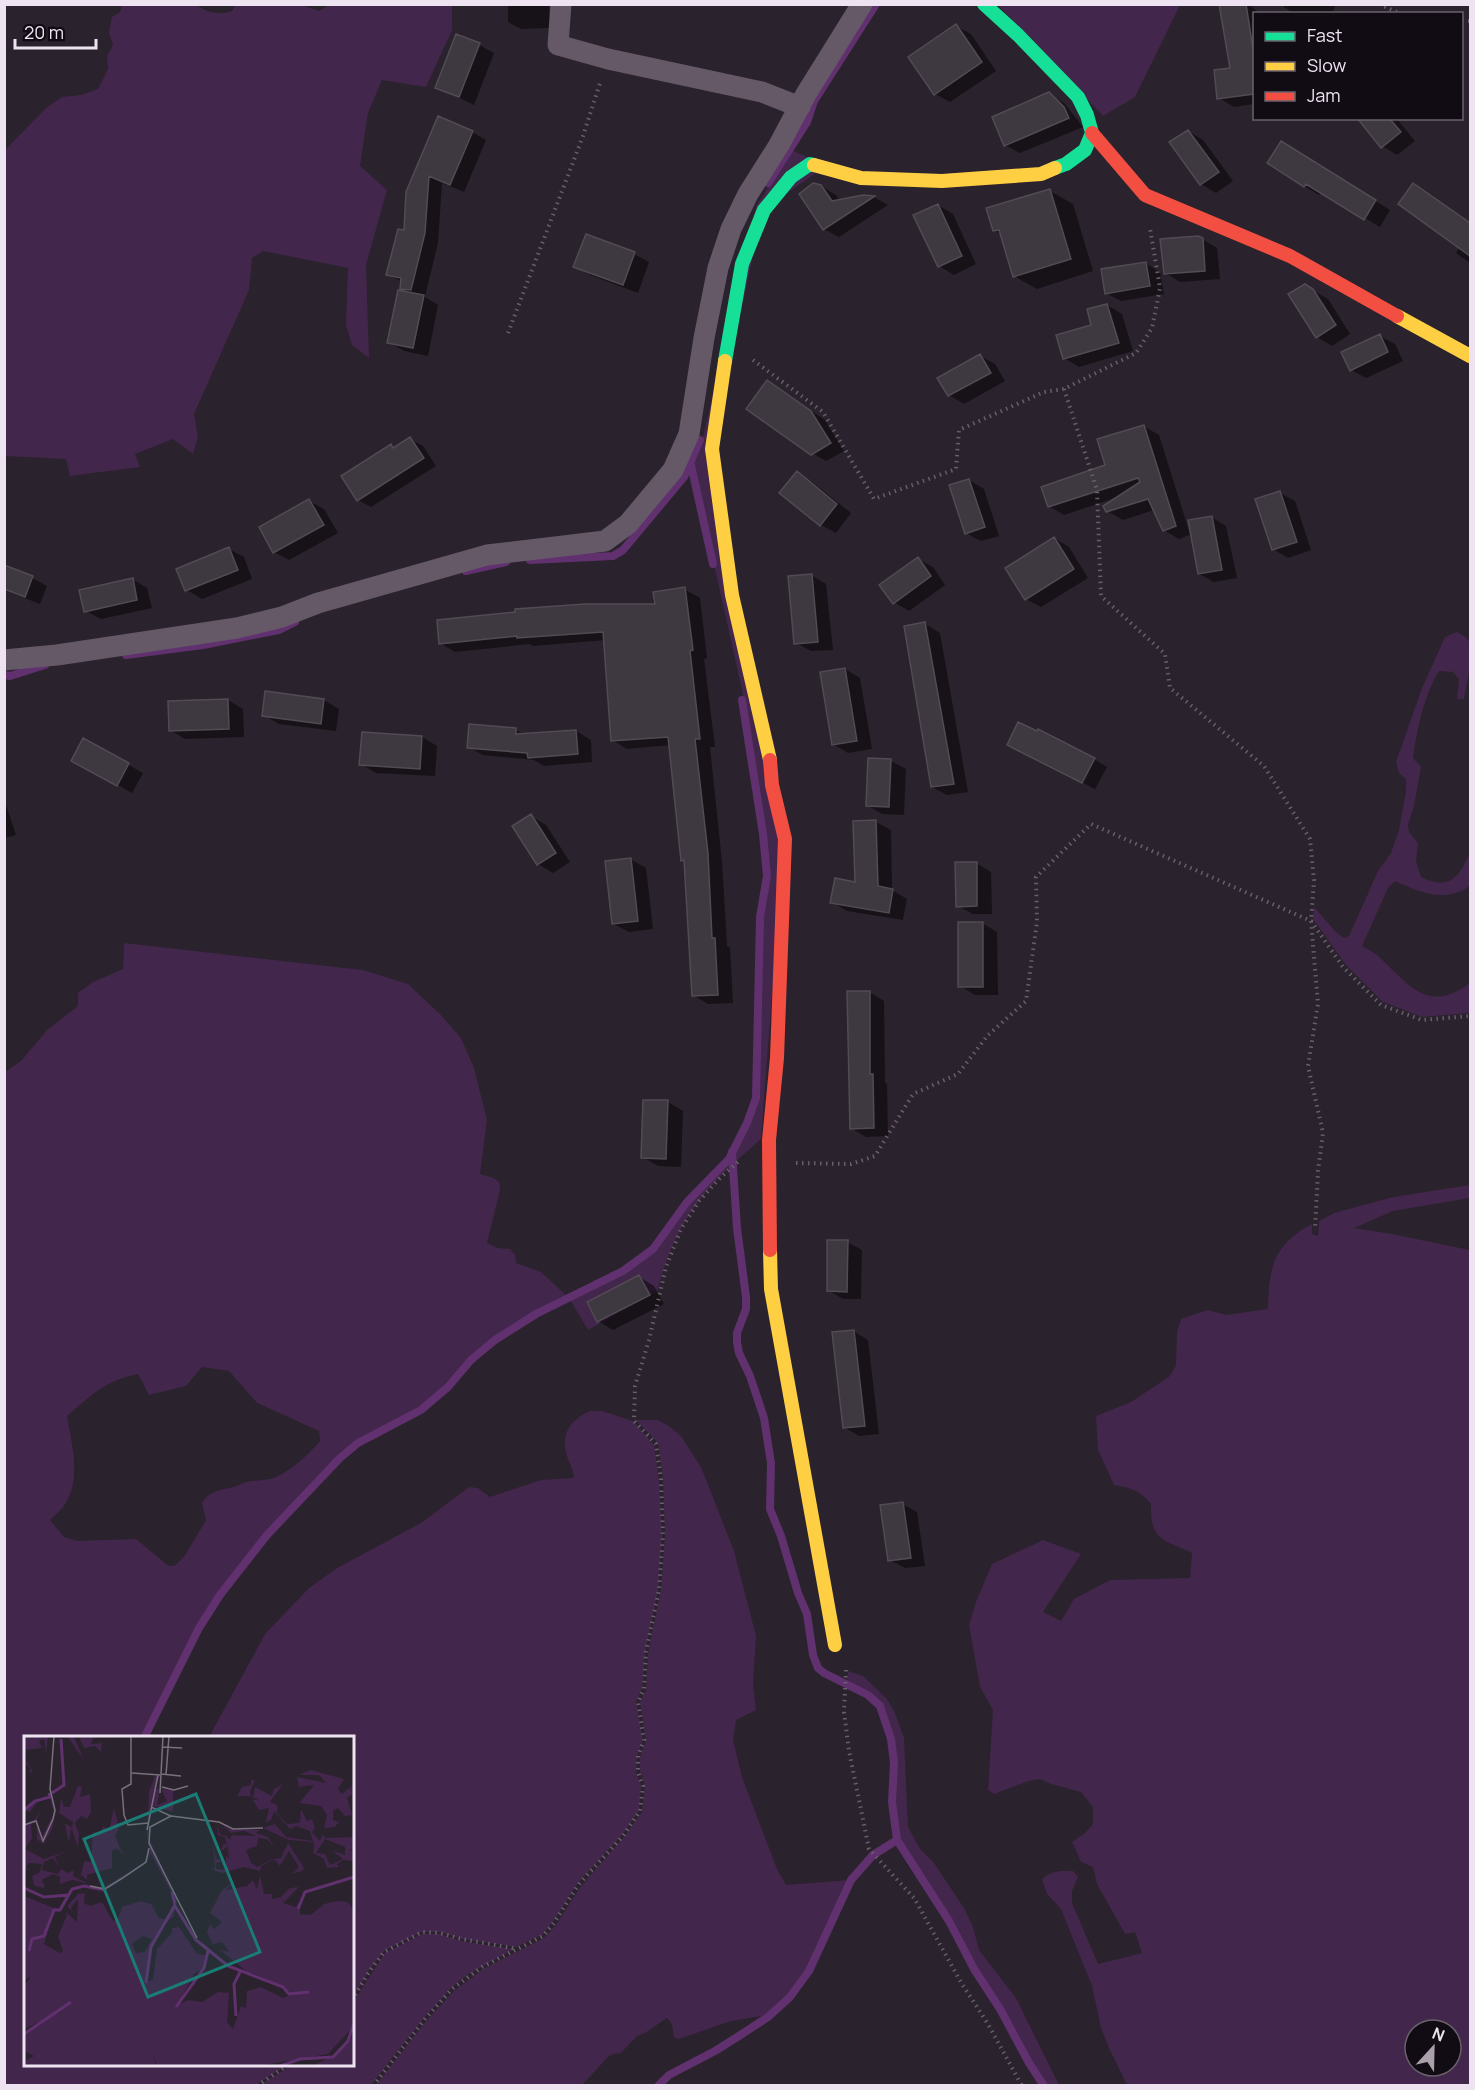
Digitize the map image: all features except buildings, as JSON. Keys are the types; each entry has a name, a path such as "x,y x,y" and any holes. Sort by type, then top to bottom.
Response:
{"street":[{"path":"561,4 558,45 608,59 762,92 800,107"},
{"path":"4,660 57,655 237,628 282,617 318,603 487,555 605,541 628,524 673,470 689,434 718,268 731,229 748,194 862,4"},
{"path":"984,4 1018,35 1078,97 1087,115 1092,133 1145,195 1290,256 1470,356"},
{"path":"835,1645 771,1289 768,1140 777,1058 785,839 772,785 769,752 732,595 712,449 728,341 742,264 764,210 790,177 810,164 861,178 942,182 1041,174 1066,164 1085,150 1092,133"}],"path":[{"path":"1379,4 1397,12"},
{"path":"508,333 583,136 608,59"},
{"path":"728,341 823,412 874,499 956,469 959,430 1044,392 1064,389 1136,353 1152,328 1160,288 1145,195"},
{"path":"1064,389 1096,490 1101,596 1165,654 1170,688 1264,766 1310,839 1314,880 1311,921 1318,1004 1308,1066 1323,1133 1315,1230"},
{"path":"769,1162 851,1164 875,1156 913,1094 958,1074 988,1035 1026,1001 1037,922 1036,877 1091,824 1311,921 1343,967 1381,1005 1422,1020 1470,1016"},
{"path":"373,2085 452,1989 468,1976 543,1936 579,1884 623,1836 640,1811 643,1786 638,1772 638,1756 644,1740 638,1702 644,1689 646,1653 659,1590 663,1535 661,1479 656,1444 634,1421 635,1386 649,1340 666,1267 681,1229 699,1201 718,1180 734,1164 768,1140"},
{"path":"835,1645 846,1670 844,1712 849,1751 869,1849 914,1898 1022,2085"},
{"path":"354,1997 384,1952 422,1932 440,1933 517,1949"},
{"path":"257,2085 286,2066"}],"shaded area":[{"path":"236,4 302,5 319,11 329,5 452,5 452,30 426,87 382,80 368,113 360,166 387,190 366,265 369,358 352,345 346,325 348,268 263,251 252,258 249,290 194,414 198,437 193,454 173,439 135,454 140,467 70,476 66,459 5,456 5,150 46,108 62,97 81,95 98,89 108,69 107,56 113,45 109,32 112,17 120,12 122,5 196,5 209,11 222,13 232,11"},
{"path":"998,5 1180,5 1135,97 1103,116"},
{"path":"792,150 826,166 763,210 711,449 784,839 761,1139 735,1162 733,1153 748,1123 756,1098 761,918 767,876 742,690 692,466 701,446 756,206"},
{"path":"1457,632 1467,638 1471,646 1470,669 1464,699 1457,699 1459,679 1453,672 1439,671 1425,702 1417,736 1413,758 1421,767 1408,825 1409,832 1418,843 1416,861 1421,877 1438,882 1451,880 1461,870 1469,855 1470,886 1461,891 1442,895 1424,892 1395,881 1388,888 1362,946 1376,955 1409,985 1430,996 1442,996 1455,992 1470,983 1470,1013 1422,1017 1383,1002 1346,965 1313,919 1314,907 1336,932 1344,938 1349,936 1378,871 1391,853 1399,830 1406,779 1399,773 1396,762 1422,688 1445,637"},
{"path":"124,943 363,970 408,984 441,1015 461,1038 474,1068 487,1120 480,1174 499,1182 500,1190 487,1243 498,1248 510,1249 515,1255 516,1263 541,1272 568,1297 536,1313 494,1339 471,1359 447,1387 420,1410 358,1442 339,1457 266,1535 220,1594 199,1628 145,1736 24,1736 24,2066 285,2066 256,2085 5,2085 5,1072 21,1061 47,1030 78,1006 78,993 93,982 123,969","holes":["202,1367 229,1371 257,1403 319,1431 320,1441 297,1464 277,1477 248,1482 209,1495 202,1503 206,1520 184,1557 174,1566 169,1566 136,1539 77,1541 64,1537 50,1520 64,1506 73,1485 74,1462 67,1416 107,1385 138,1374 149,1395 186,1386"]},
{"path":"731,1159 733,1164 694,1207 685,1222 669,1254 657,1292 588,1330 569,1298 623,1272 653,1250 688,1202"},
{"path":"1470,1185 1470,1198 1393,1211 1354,1228 1470,1250 1470,2085 1127,2085 1101,2028 1092,1986 1061,1909 1047,1894 1042,1880 1048,1874 1060,1871 1073,1871 1078,1877 1072,1891 1072,1903 1098,1964 1142,1953 1135,1932 1125,1934 1097,1884 1093,1867 1081,1862 1072,1842 1093,1824 1093,1807 1081,1792 1040,1779 994,1794 988,1790 993,1710 980,1687 969,1625 992,1564 1043,1540 1081,1554 1043,1612 1061,1621 1074,1599 1110,1580 1190,1578 1192,1553 1160,1537 1153,1525 1151,1504 1143,1496 1131,1489 1114,1485 1098,1450 1096,1416 1131,1402 1170,1376 1176,1365 1177,1332 1181,1319 1208,1310 1226,1315 1268,1309 1272,1269 1281,1249 1289,1240 1312,1224 1312,1234 1318,1236 1319,1221 1334,1213 1393,1197"},
{"path":"590,1411 602,1411 633,1421 654,1445 659,1480 662,1535 658,1590 645,1652 642,1689 636,1702 643,1740 637,1756 636,1772 641,1786 639,1811 622,1835 578,1883 542,1935 516,1947 462,1939 440,1932 422,1932 384,1951 368,1972 354,1997 354,1736 210,1736 265,1634 309,1588 337,1568 421,1523 469,1487 478,1488 490,1497 541,1480 574,1478 566,1451 565,1436 571,1424"},
{"path":"636,1420 658,1420 681,1436 701,1467 734,1551 756,1636 753,1684 756,1710 736,1720 733,1740 742,1777 777,1869 786,1885 850,1880 807,1970 789,1996 767,2015 731,2021 679,2039 674,2038 672,2024 667,2018 637,2036 621,2053 610,2055 582,2085 376,2085 427,2020 454,1991 483,1969 544,1938 555,1926 581,1886 624,1837 642,1812 645,1785 640,1771 640,1757 646,1741 640,1702 646,1690 648,1653 661,1590 665,1535 663,1479 658,1443"},
{"path":"848,1671 863,1676 887,1699 895,1713 904,1738 908,1827 920,1849 934,1863 964,1908 973,1927 979,1950 1016,1998 1059,2085 1046,2085 1030,2062 1002,2008 975,1968 951,1921 899,1840 894,1802 896,1764 888,1722 882,1704 869,1693 847,1681"},
{"path":"422,1934 440,1934 461,1941 514,1949 467,1975 451,1988 371,2085 260,2085 290,2066 354,2066 354,2000 385,1953"}],"waterway":[{"path":"768,183 807,122 814,101 876,4"},
{"path":"530,560 613,556 623,550 684,477 700,440"},
{"path":"691,465 713,564"},
{"path":"466,571 506,562"},
{"path":"126,655 203,645 279,630 295,622"},
{"path":"4,675 10,676 45,665"},
{"path":"145,1736 199,1628 220,1595 267,1535 340,1458 358,1443 421,1410 448,1387 471,1360 495,1340 536,1314 623,1271 653,1249 687,1202 729,1159 747,1123 756,1098 760,917 767,876 763,834 742,700"},
{"path":"732,1152 737,1228 746,1297 746,1309 737,1333 737,1342 764,1418 771,1463 770,1509 807,1614 813,1655 818,1668 824,1673 868,1695 880,1706 891,1739 894,1763 892,1802 897,1840 949,1921 974,1969 1044,2086"},
{"path":"658,2086 669,2075 715,2051 768,2017 790,1997 809,1971 851,1880 873,1855 897,1840"}],"traffic: fast":[{"path":"984,4 1018,35 1078,97 1087,115 1092,133 1085,150 1066,164 1055,168"},
{"path":"725,361 742,264 764,210 791,177 810,164 814,165"}],"traffic: slow":[{"path":"814,165 861,178 942,181 1041,174 1055,168"},
{"path":"1397,316 1470,356"},
{"path":"725,361 712,449 732,595 770,760"},
{"path":"770,1250 771,1289 835,1645"}],"traffic: jam":[{"path":"1092,133 1145,195 1290,256 1397,316"},
{"path":"770,760 772,785 785,839 777,1058 769,1140 770,1250"}]}
